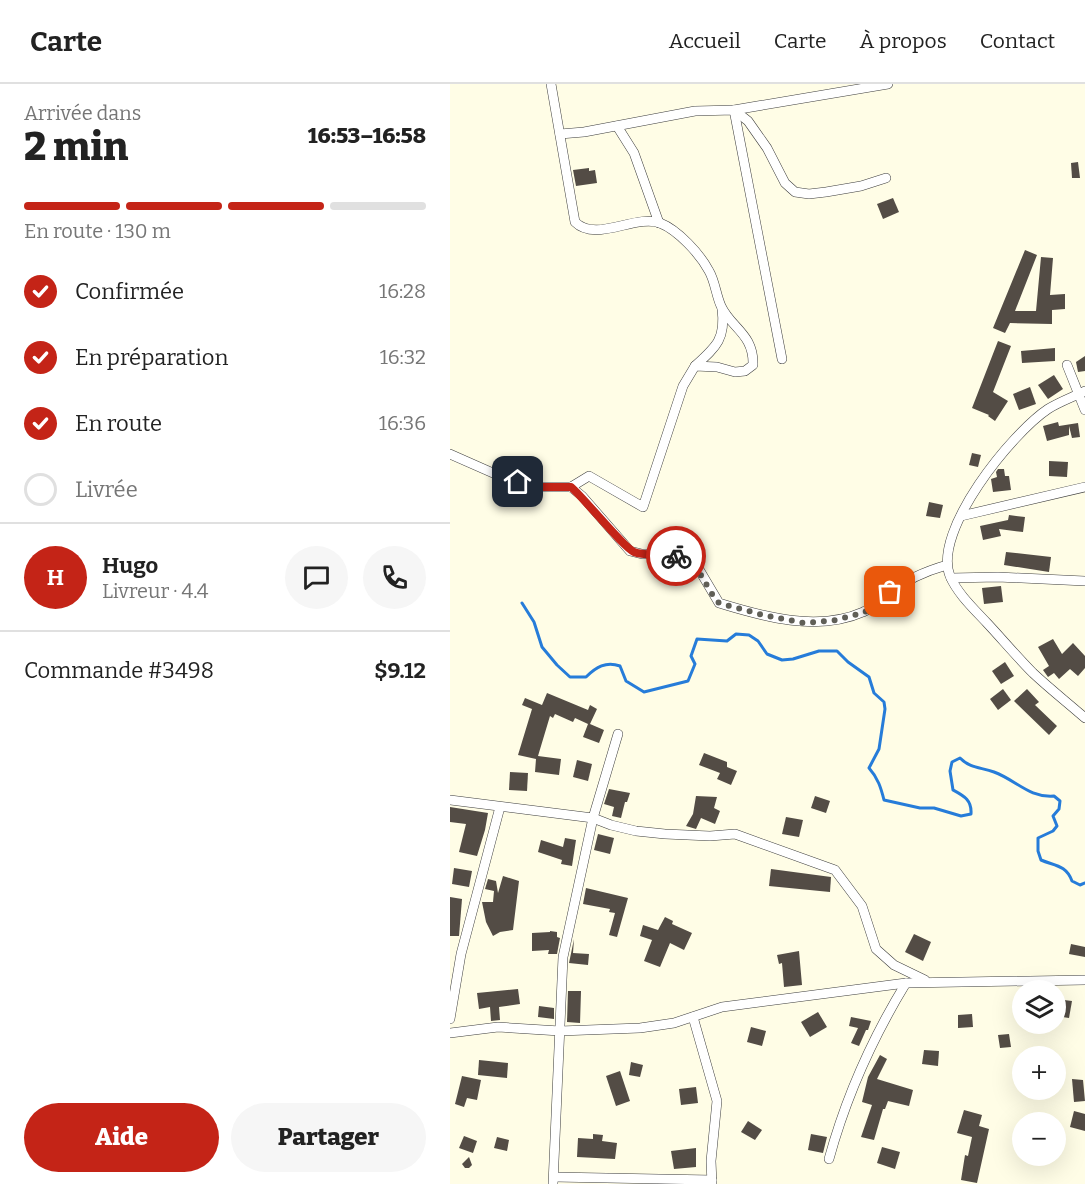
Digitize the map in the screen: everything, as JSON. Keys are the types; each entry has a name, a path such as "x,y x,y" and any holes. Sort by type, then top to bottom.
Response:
{"street":[{"path":"450,454 502,477 533,487 571,487 589,476 643,507 683,386 695,366 721,340 724,325 710,271 685,240 659,223 637,223 595,230 579,226 575,222 551,84"},
{"path":"560,134 584,132 695,111 734,110 888,84"},
{"path":"734,110 748,121 767,148 785,183 795,192 809,194 826,192 861,186 886,178"},
{"path":"734,110 782,359"},
{"path":"617,126 634,153 659,223"},
{"path":"695,366 717,367 735,372 745,371 753,365 753,358 744,333 721,307"},
{"path":"1067,365 1082,393 1085,410"},
{"path":"1082,393 1048,409 1011,443 982,479 961,516 949,549 947,565 951,578 969,603 1032,672 1085,718"},
{"path":"571,487 582,496 630,550 642,554 670,554 681,557 700,571 719,603 763,615 804,623 836,620 865,612 890,592 920,573 947,565"},
{"path":"961,516 1085,487"},
{"path":"951,578 1010,577 1085,581"},
{"path":"618,734 593,818 563,957 554,1180 712,1182 711,1161 717,1101 693,1017"},
{"path":"450,800 593,818 636,831 710,836 735,834 755,839 778,850 835,870 862,906 876,949 894,964 927,982"},
{"path":"450,1019 461,954 500,807"},
{"path":"450,1033 498,1028 560,1031 640,1028 674,1023 722,1007 906,983 1084,980"},
{"path":"829,1159 846,1106 870,1046 906,983"}],"building":[{"path":"1078,162 1080,178 1072,178 1071,163"},
{"path":"589,168 589,171 595,170 597,183 576,186 573,170"},
{"path":"893,198 899,212 883,219 877,204"},
{"path":"1025,250 1037,255 1015,311 1036,311 1041,257 1053,258 1050,295 1065,294 1065,309 1052,310 1052,324 1010,323 1005,333 993,328"},
{"path":"998,341 1011,346 993,392 1008,401 995,421 989,415 972,408"},
{"path":"1055,348 1055,361 1022,363 1021,351"},
{"path":"1085,356 1085,371 1078,372 1076,362"},
{"path":"1054,375 1063,389 1048,399 1038,385"},
{"path":"1030,387 1036,404 1019,410 1013,394"},
{"path":"1058,422 1059,426 1078,423 1080,437 1072,438 1069,426 1069,435 1047,441 1043,426"},
{"path":"972,453 981,455 978,467 969,465"},
{"path":"1049,461 1068,462 1067,477 1049,476"},
{"path":"998,469 1004,469 1005,476 1009,476 1011,490 993,492 991,479 997,477"},
{"path":"929,502 943,505 940,518 926,516"},
{"path":"1009,515 1025,517 1023,532 999,529 1001,536 983,540 980,526 1008,520"},
{"path":"1006,552 1051,557 1049,572 1004,565"},
{"path":"1001,586 1003,602 984,604 982,588"},
{"path":"1053,639 1062,654 1073,643 1085,656 1085,668 1078,676 1070,669 1059,679 1054,673 1048,677 1043,670 1049,666 1038,647"},
{"path":"1005,662 1014,676 1001,684 992,671"},
{"path":"1003,689 1011,700 998,710 990,699"},
{"path":"1027,689 1039,702 1035,705 1057,726 1049,735 1014,701"},
{"path":"547,693 588,710 590,705 597,709 590,724 604,730 599,743 583,737 588,724 575,718 573,722 555,714 553,718 550,716 538,756 561,759 559,775 535,772 536,759 518,755 532,709 522,705 525,698 542,705"},
{"path":"704,753 727,762 727,767 737,771 731,785 717,779 720,773 699,765"},
{"path":"577,760 592,764 588,781 573,777"},
{"path":"510,772 528,773 527,791 509,790"},
{"path":"609,789 630,793 621,818 612,816 614,807 604,804"},
{"path":"696,796 717,797 714,808 720,811 715,824 701,818 696,829 686,826 693,814"},
{"path":"815,796 830,801 826,813 811,808"},
{"path":"450,807 488,813 477,856 459,852 466,824 450,822"},
{"path":"786,817 803,820 799,837 782,834"},
{"path":"598,834 614,838 610,854 594,850"},
{"path":"565,838 576,840 572,866 561,864 562,860 538,852 541,840 563,847"},
{"path":"454,868 472,871 469,887 452,884"},
{"path":"771,869 831,877 830,892 769,886"},
{"path":"503,876 519,881 513,930 500,932 493,936 486,922 482,902 493,902 494,891 485,889 488,879 496,881 498,893"},
{"path":"586,888 628,898 617,937 609,935 615,913 609,912 610,909 583,904"},
{"path":"450,897 462,899 459,936 450,936"},
{"path":"665,917 673,921 672,924 692,933 684,950 670,943 660,967 644,961 652,940 640,936 643,925 658,930"},
{"path":"557,932 557,937 560,938 557,954 548,954 549,950 532,951 532,933"},
{"path":"914,934 931,942 923,961 905,952"},
{"path":"574,939 573,953 589,954 588,965 569,963"},
{"path":"1071,944 1085,947 1085,957 1069,954"},
{"path":"799,951 802,985 784,987 782,963 779,964 777,955"},
{"path":"518,989 520,1004 499,1007 500,1020 491,1021 490,1007 479,1009 477,993"},
{"path":"568,991 581,991 580,1023 567,1022"},
{"path":"1066,1000 1072,1001 1069,1018 1066,1018"},
{"path":"539,1006 554,1008 554,1019 538,1017"},
{"path":"818,1012 827,1027 810,1037 801,1022"},
{"path":"972,1014 973,1027 958,1028 958,1015"},
{"path":"851,1017 871,1021 859,1046 851,1043 858,1028 849,1026"},
{"path":"751,1027 766,1031 762,1046 747,1042"},
{"path":"1009,1034 1011,1047 1000,1048 998,1035"},
{"path":"924,1050 939,1051 938,1066 922,1064"},
{"path":"880,1055 887,1059 877,1079 913,1090 909,1106 888,1101 883,1109 874,1140 861,1137 872,1105 862,1102 868,1077"},
{"path":"479,1060 508,1063 507,1078 478,1075"},
{"path":"631,1062 643,1065 640,1077 629,1075"},
{"path":"620,1071 630,1101 616,1106 606,1076"},
{"path":"462,1076 481,1080 477,1100 467,1098 464,1107 455,1104"},
{"path":"1072,1079 1083,1080 1085,1101 1074,1102"},
{"path":"696,1087 698,1103 681,1105 679,1089"},
{"path":"964,1110 982,1115 979,1126 989,1129 977,1183 961,1180 965,1155 968,1156 972,1137 957,1133"},
{"path":"1074,1111 1085,1114 1085,1131 1070,1127"},
{"path":"748,1121 762,1130 755,1140 741,1132"},
{"path":"593,1134 603,1135 602,1141 617,1143 615,1159 577,1157 578,1138 593,1139"},
{"path":"811,1134 827,1137 823,1153 808,1150"},
{"path":"464,1136 477,1141 473,1153 459,1148"},
{"path":"497,1137 509,1140 507,1151 494,1148"},
{"path":"882,1147 900,1152 895,1169 877,1163"},
{"path":"696,1148 696,1167 674,1169 671,1151"},
{"path":"469,1157 472,1165 465,1168 462,1164"}],"waterway":[{"path":"522,603 534,622 542,647 570,677 586,677 594,670 610,664 620,666 626,681 644,692 688,681 695,664 691,656 697,639 727,641 736,634 749,635 758,641 767,654 782,660 819,651 837,651 869,677 874,693 884,702 879,749 869,768 879,783 884,800 920,808 934,808 961,816 971,814 969,802 953,790 950,771 952,762 960,758 972,766 1002,775 1037,794 1054,796 1060,801 1059,809 1053,816 1057,826 1053,831 1038,838 1041,860 1063,869 1072,881 1080,885 1085,883"}],"way so far":[{"path":"676,556 681,557 700,571 719,603 804,623 836,620 865,612 890,592"}],"route":[{"path":"518,482 533,487 571,487 582,496 630,550 642,554 676,556"}]}
